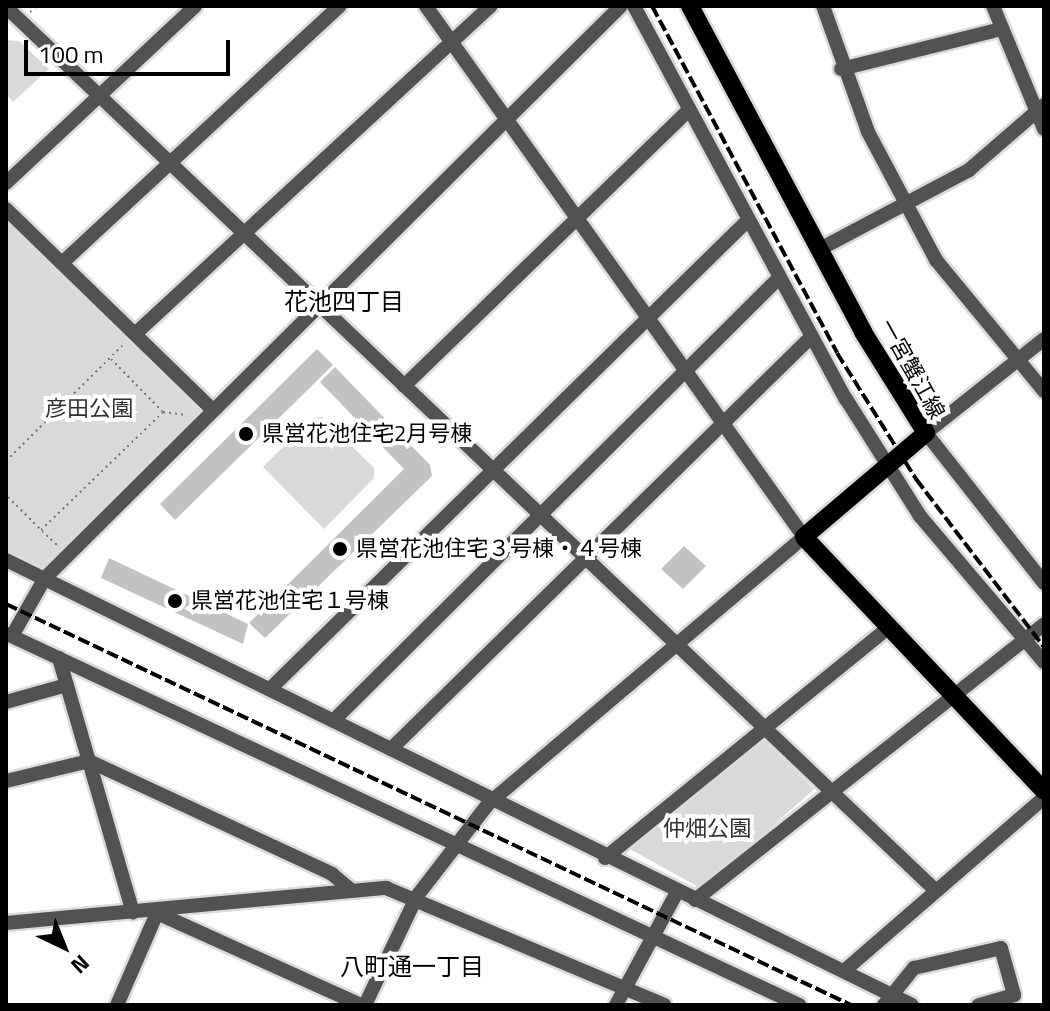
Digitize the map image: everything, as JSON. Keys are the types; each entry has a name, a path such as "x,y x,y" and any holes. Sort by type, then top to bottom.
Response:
{"main road":[{"name":"一宮蟹江線","path":"690,6 818,250 926,433 804,537"},
{"path":"804,537 1044,791"}],"street":[{"path":"6,183 195,6"},
{"path":"62,263 340,6"},
{"path":"157,913 363,1005 417,896 489,803 673,643 804,537 426,6"},
{"path":"135,334 491,6"},
{"path":"621,6 504,116 45,578 9,635 799,1005"},
{"path":"634,6 810,338 887,464 956,563 1044,662"},
{"path":"823,6 841,69 936,260 1044,391"},
{"path":"993,6 1040,109 1044,129"},
{"path":"10,10 248,233 404,386 934,889"},
{"path":"841,69 1002,29"},
{"path":"818,250 907,207 969,170 1040,109"},
{"path":"404,386 574,215 689,110"},
{"path":"6,209 135,334 208,413"},
{"path":"271,688 496,472 645,316 747,221"},
{"path":"334,720 682,369 778,279"},
{"path":"391,749 810,338"},
{"path":"1044,339 926,433 1044,583"},
{"path":"6,560 271,688 489,803 844,971 888,1000 912,1005"},
{"path":"695,900 829,788 1044,624"},
{"path":"605,858 889,627"},
{"path":"59,658 133,912"},
{"path":"6,702 67,685"},
{"path":"6,781 89,761 332,874 350,889"},
{"path":"844,971 934,889 1044,798"},
{"path":"6,923 133,912 157,913 350,889 417,896 664,1005"},
{"path":"616,1005 677,892"},
{"path":"117,1005 157,913"},
{"path":"888,1000 914,968 1001,948 1014,995 978,1005"}],"path":[{"path":"67,556 7,497 6,462 135,334"},
{"path":"109,359 163,412 208,413"},
{"path":"41,530 163,412"}],"green space":[{"path":"6,40 19,41 49,69 13,102 6,94"},
{"name":"彦田公園","path":"6,209 209,409 45,572 6,556"},
{"path":"322,417 374,468 374,478 324,529 263,467 312,418"},
{"name":"仲畑公園","path":"760,736 814,789 702,889 621,844"}],"building":[{"name":"県営花池住宅2月号棟","path":"317,349 333,365 175,520 160,504"},
{"name":"県営花池住宅３号棟・４号棟","path":"335,367 430,465 432,476 265,638 249,623 404,469 320,382"},
{"path":"684,546 706,566 683,589 661,569"},
{"name":"県営花池住宅１号棟","path":"109,558 248,624 243,644 101,578"}],"railway":[{"path":"652,6 837,353 916,479 1044,647"},
{"path":"6,604 851,1005"}],"place":[{"name":"県営花池住宅2月号棟","path":"246,434"},
{"name":"県営花池住宅３号棟・４号棟","path":"340,549"},
{"name":"県営花池住宅１号棟","path":"175,601"}],"district":[{"name":"花池四丁目","path":"344,302"},
{"name":"八町通一丁目","path":"412,967"}]}
